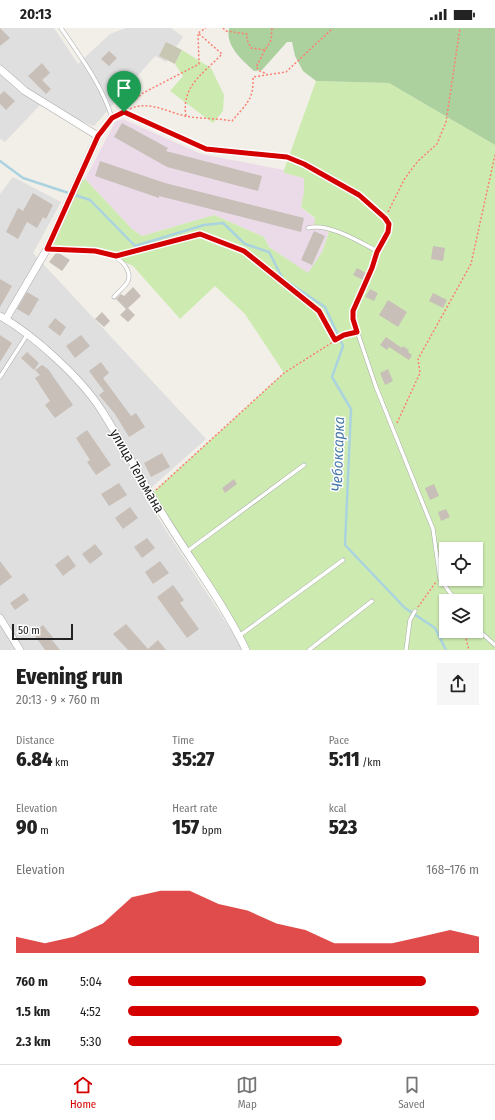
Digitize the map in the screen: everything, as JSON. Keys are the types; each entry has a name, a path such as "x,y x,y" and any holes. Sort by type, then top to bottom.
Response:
{"street":[{"path":"0,69 25,91 98,136 47,249 3,318"},
{"name":"улица Тельмана","path":"3,318 28,335 73,375 101,410 150,495 239,636 246,650"},
{"path":"0,618 20,650"}],"lane":[{"path":"61,28 91,73 108,106 112,118"},
{"path":"98,136 112,118 124,112 206,149 287,157 304,164 359,195 385,218 389,224 388,232 377,252 372,268 353,311 353,319 394,430 433,529 440,579 451,594"},
{"path":"308,228 321,226 352,238 377,252"},
{"path":"47,249 95,251 116,256 125,265 129,274 128,282 114,297"},
{"path":"0,377 28,335"},
{"path":"186,552 304,465"},
{"path":"239,636 343,560"},
{"path":"309,650 372,601"},
{"path":"406,650 411,617 415,611"},
{"path":"483,634 495,645"}],"path":[{"path":"198,33 206,28"},
{"path":"224,28 226,31 247,34 246,40 251,48 265,50"},
{"path":"267,74 260,71 256,67 271,40 272,28"},
{"path":"124,112 133,107 142,106 186,116 232,121 251,99 254,88 253,77 286,72 333,28"},
{"path":"385,218 405,178 418,161 437,144 446,122 460,28"},
{"path":"124,112 125,108 143,93 199,64 198,33"},
{"path":"186,116 184,98 190,86 222,54 198,33"},
{"path":"394,430 420,373 418,358 471,264 495,155"},
{"path":"116,256 200,234 244,251 319,311 335,340"},
{"path":"150,495 284,373 335,340 344,335 357,332"},
{"path":"415,611 436,583 435,576"},
{"path":"466,638 469,650"}],"shaded area":[{"path":"0,28 54,28 78,64 110,34 126,28 171,28 183,37 166,62 155,56 94,126 40,105 5,142 0,139"},
{"path":"166,42 182,50 175,64 159,56"},
{"path":"123,119 201,154 284,170 284,173 305,178 305,192 301,207 329,231 322,252 308,274 269,247 264,237 214,215 142,236 132,229 85,179 115,122"},
{"path":"13,177 61,202 33,253 206,439 143,495 236,638 242,650 0,650 0,194"}],"green space":[{"path":"229,28 495,28 495,145 389,83 316,81 303,71 295,56 292,42 287,42 262,70 254,71 232,47 228,35"},
{"path":"182,50 211,68 224,95 223,111 213,123 170,91 183,76 175,64"},
{"path":"316,81 389,83 495,145 495,650 246,650 150,495 284,373 245,314 215,286 180,319 133,266 97,249 47,249 77,183 85,179 132,229 142,236 214,215 264,237 269,247 308,273 322,252 329,232 314,226 315,218 301,207 304,192 304,178 284,173"}],"building":[{"path":"0,28 10,38 0,46"},
{"path":"109,51 117,58 109,66 101,59"},
{"path":"42,63 50,73 42,80 51,89 46,94 28,76"},
{"path":"4,91 15,101 6,110 0,104 0,95"},
{"path":"122,123 168,148 166,151 262,176 258,191 167,167 114,137"},
{"path":"100,161 165,183 304,218 301,232 159,196 159,198 95,176"},
{"path":"33,193 53,205 46,219 43,217 37,228 27,222 18,239 6,232 18,208 23,211"},
{"path":"314,231 325,236 312,265 301,260"},
{"path":"433,246 445,248 443,261 431,259"},
{"path":"56,253 59,253 70,260 62,271 49,262"},
{"path":"357,268 366,273 363,280 353,275"},
{"path":"0,279 12,286 0,307"},
{"path":"133,287 141,296 128,308 135,315 128,322 120,315 126,309 116,299 121,294 124,296"},
{"path":"370,289 378,293 374,301 365,297"},
{"path":"27,292 39,299 29,316 17,309"},
{"path":"433,293 447,300 443,308 429,301"},
{"path":"388,300 407,312 398,327 379,315"},
{"path":"102,312 110,321 104,327 95,319"},
{"path":"55,318 66,327 60,336 48,327"},
{"path":"0,335 12,343 0,362"},
{"path":"81,335 90,346 75,358 66,346"},
{"path":"386,337 402,348 403,346 409,350 408,352 412,355 409,360 389,347 387,350 380,345"},
{"path":"27,352 39,363 34,370 21,358"},
{"path":"101,362 109,373 103,378 131,416 136,413 145,427 129,437 115,414 99,395 104,391 89,371"},
{"path":"42,365 48,369 73,405 55,418 45,405 50,401 35,378 40,375 35,370"},
{"path":"388,369 393,381 385,385 380,373"},
{"path":"87,430 111,465 96,475 87,462 90,460 76,438"},
{"path":"162,453 170,467 151,477 144,463"},
{"path":"234,479 237,484 225,493 222,488"},
{"path":"119,483 127,495 109,506 101,494"},
{"path":"434,484 439,496 430,500 425,488"},
{"path":"130,507 138,518 123,529 115,518"},
{"path":"446,509 450,517 441,521 438,512"},
{"path":"147,538 155,548 142,558 134,547"},
{"path":"95,544 103,554 90,564 82,554"},
{"path":"68,555 76,566 63,576 55,565"},
{"path":"0,561 12,577 0,586"},
{"path":"160,561 169,573 153,584 145,572"},
{"path":"173,585 184,600 180,603 199,629 187,638 157,597"},
{"path":"24,593 29,600 15,610 10,603"},
{"path":"126,624 148,649 158,640 166,650 128,650 113,634"},
{"path":"43,625 54,639 52,640 60,650 45,650 33,633"}],"waterway":[{"name":"Чебоксарка","path":"0,161 23,178 90,200 135,246 204,225 223,223 245,244 269,252 283,279 325,307 343,346 332,377 351,409 345,545 405,608 435,628 446,650"}],"route":[{"path":"124,112 206,149 287,157 304,164 359,195 385,218 389,224 388,232 377,252 372,268 353,311 353,319 357,332 344,335 335,340 319,311 244,251 200,234 116,256 95,251 47,249 98,136 112,118 124,112"}]}
